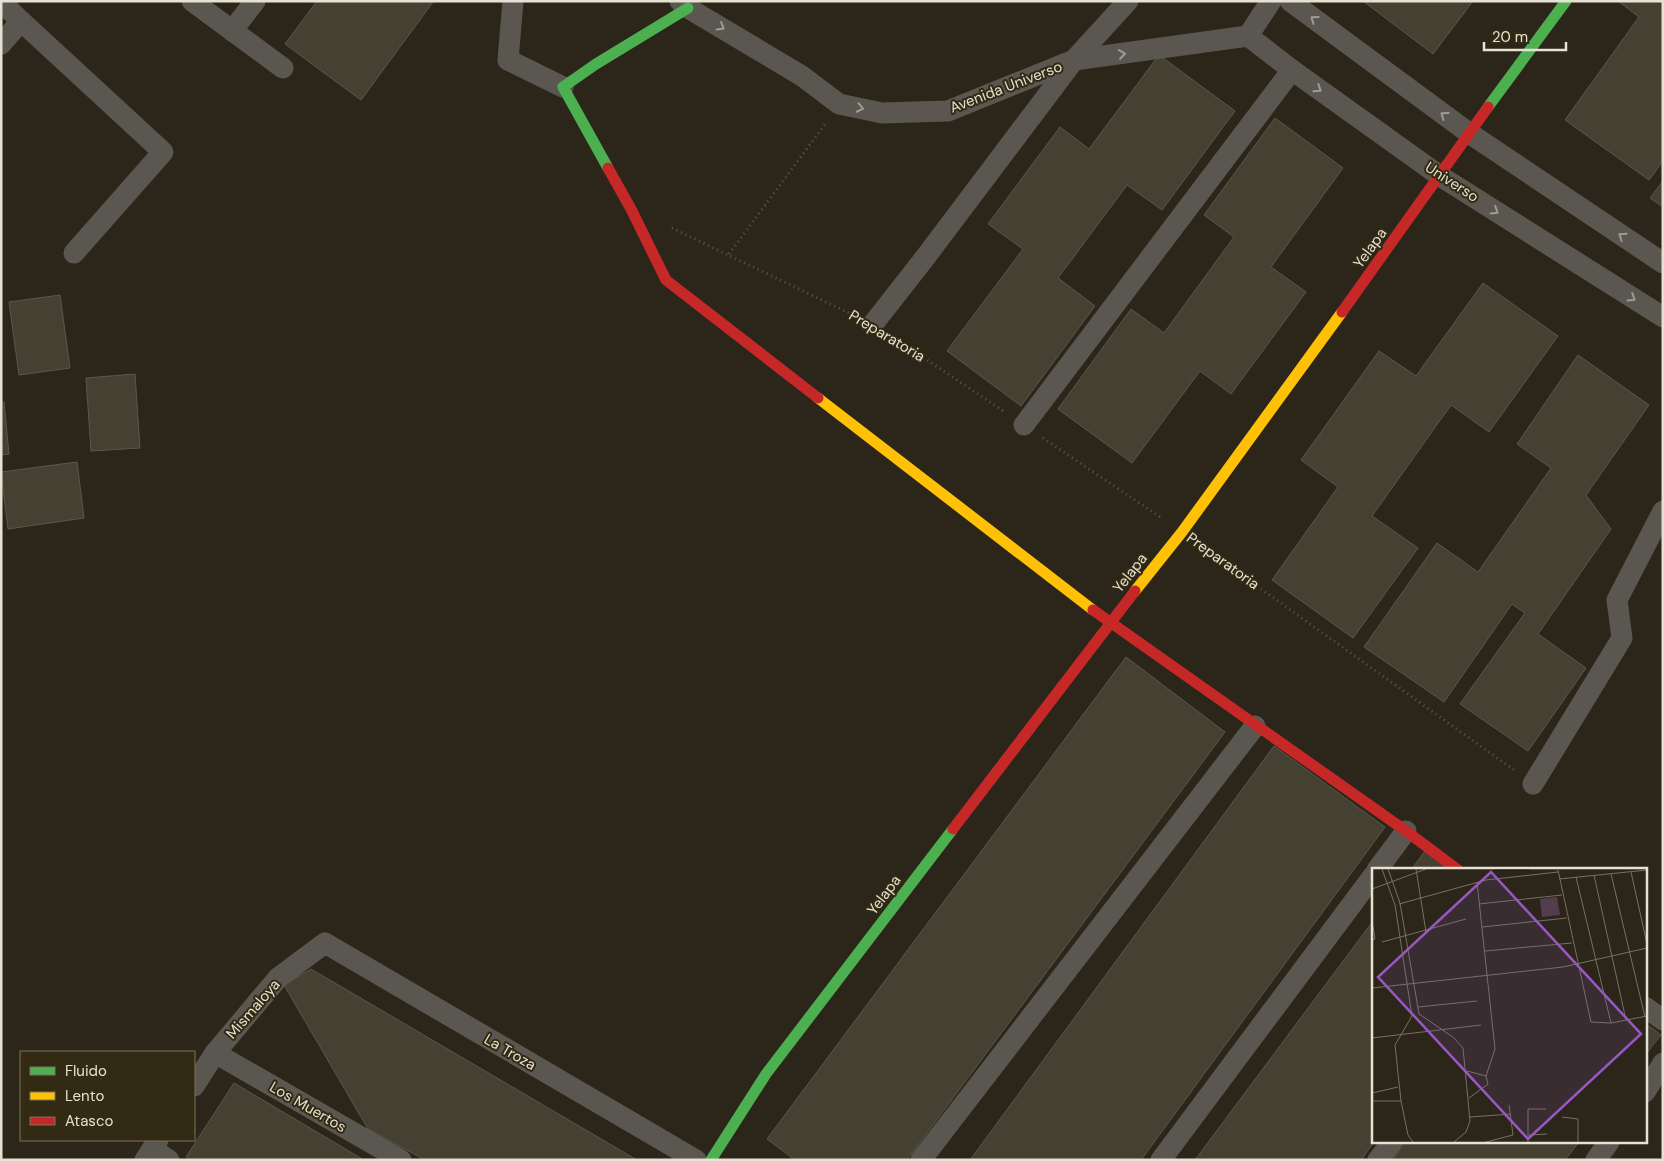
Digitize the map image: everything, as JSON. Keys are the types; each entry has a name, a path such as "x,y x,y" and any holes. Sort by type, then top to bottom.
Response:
{"street":[{"path":"192,1 283,68"},
{"path":"232,31 255,1"},
{"path":"513,1 508,60 563,87 631,208 666,280 1110,623 1406,831 1455,868"},
{"name":"Avenida Universo","path":"684,4 802,76 839,104 882,113 948,111 1074,60 1128,1"},
{"path":"873,324 1074,60 1248,36 1271,1"},
{"path":"1290,1 1468,133 1663,263"},
{"name":"Yelapa","path":"711,1160 766,1074 1110,623 1182,532 1440,176 1468,133 1566,1"},
{"path":"1,2 163,152 74,253"},
{"path":"563,87 684,4"},
{"path":"1,44 21,21"},
{"name":"Universo","path":"1248,36 1292,70 1440,176 1663,317"},
{"path":"1024,425 1292,70"},
{"path":"1533,784 1622,638 1617,600 1663,511"},
{"path":"921,1160 1255,726"},
{"path":"1378,868 1406,831"},
{"path":"1161,1160 1372,877"},
{"name":"Mismaloya","path":"195,1084 215,1054 278,978 325,943"},
{"name":"La Troza","path":"325,943 696,1160"},
{"path":"1646,1008 1663,1020"},
{"name":"Los Muertos","path":"215,1054 402,1160"},
{"path":"1646,1090 1663,1063"},
{"path":"1378,1160 1390,1144"},
{"path":"1596,1160 1608,1144"}],"path":[{"path":"728,255 839,104"},
{"name":"Preparatoria","path":"666,225 873,324 1182,532 1533,784"}],"building":[{"path":"317,1 433,2 361,100 285,44"},
{"path":"1363,1 1473,1 1433,54"},
{"path":"1618,1 1663,1 1663,161 1649,180 1565,120 1639,17"},
{"path":"1159,55 1235,111 1162,210 1127,185 1058,278 1095,306 1021,406 947,351 1023,249 988,224 1060,127 1089,149"},
{"path":"1275,118 1343,168 1271,267 1306,292 1231,394 1200,371 1132,463 1058,409 1131,309 1164,333 1234,237 1204,215"},
{"path":"1663,181 1663,207 1650,198"},
{"path":"1483,283 1558,336 1489,432 1451,405 1372,516 1418,548 1353,638 1272,580 1338,487 1301,460 1379,351 1416,376"},
{"path":"60,295 70,368 19,375 9,302"},
{"path":"1578,355 1649,405 1586,495 1611,529 1538,634 1586,668 1528,751 1460,704 1525,613 1512,604 1444,702 1364,647 1437,543 1478,572 1551,468 1517,444"},
{"path":"135,374 140,448 91,451 86,378"},
{"path":"1,402 4,402 9,454 1,455"},
{"path":"77,462 84,518 8,529 1,472"},
{"path":"1126,657 1225,732 907,1160 795,1160 767,1139"},
{"path":"1274,746 1385,827 1141,1160 970,1160"},
{"path":"1425,851 1448,868 1412,868"},
{"path":"1372,922 1373,1144 1361,1160 1195,1160"},
{"path":"311,969 637,1160 425,1160 368,1129 284,985"},
{"path":"1646,1024 1661,1035 1646,1054"},
{"path":"234,1083 364,1160 191,1160 186,1157"},
{"path":"1404,1144 1577,1144 1565,1160 1392,1160"}],"traffic: fast":[{"path":"1488,107 1566,1"},
{"path":"608,168 563,87 596,64 688,8"},
{"path":"711,1160 766,1074 953,829"}],"traffic: slow":[{"path":"1135,591 1182,532 1342,312"},
{"path":"818,398 1093,610"}],"traffic: jam":[{"path":"1342,312 1488,107"},
{"path":"608,168 631,209 666,280 818,398"},
{"path":"953,829 1135,591"},
{"path":"1093,610 1406,831 1455,868"}]}
